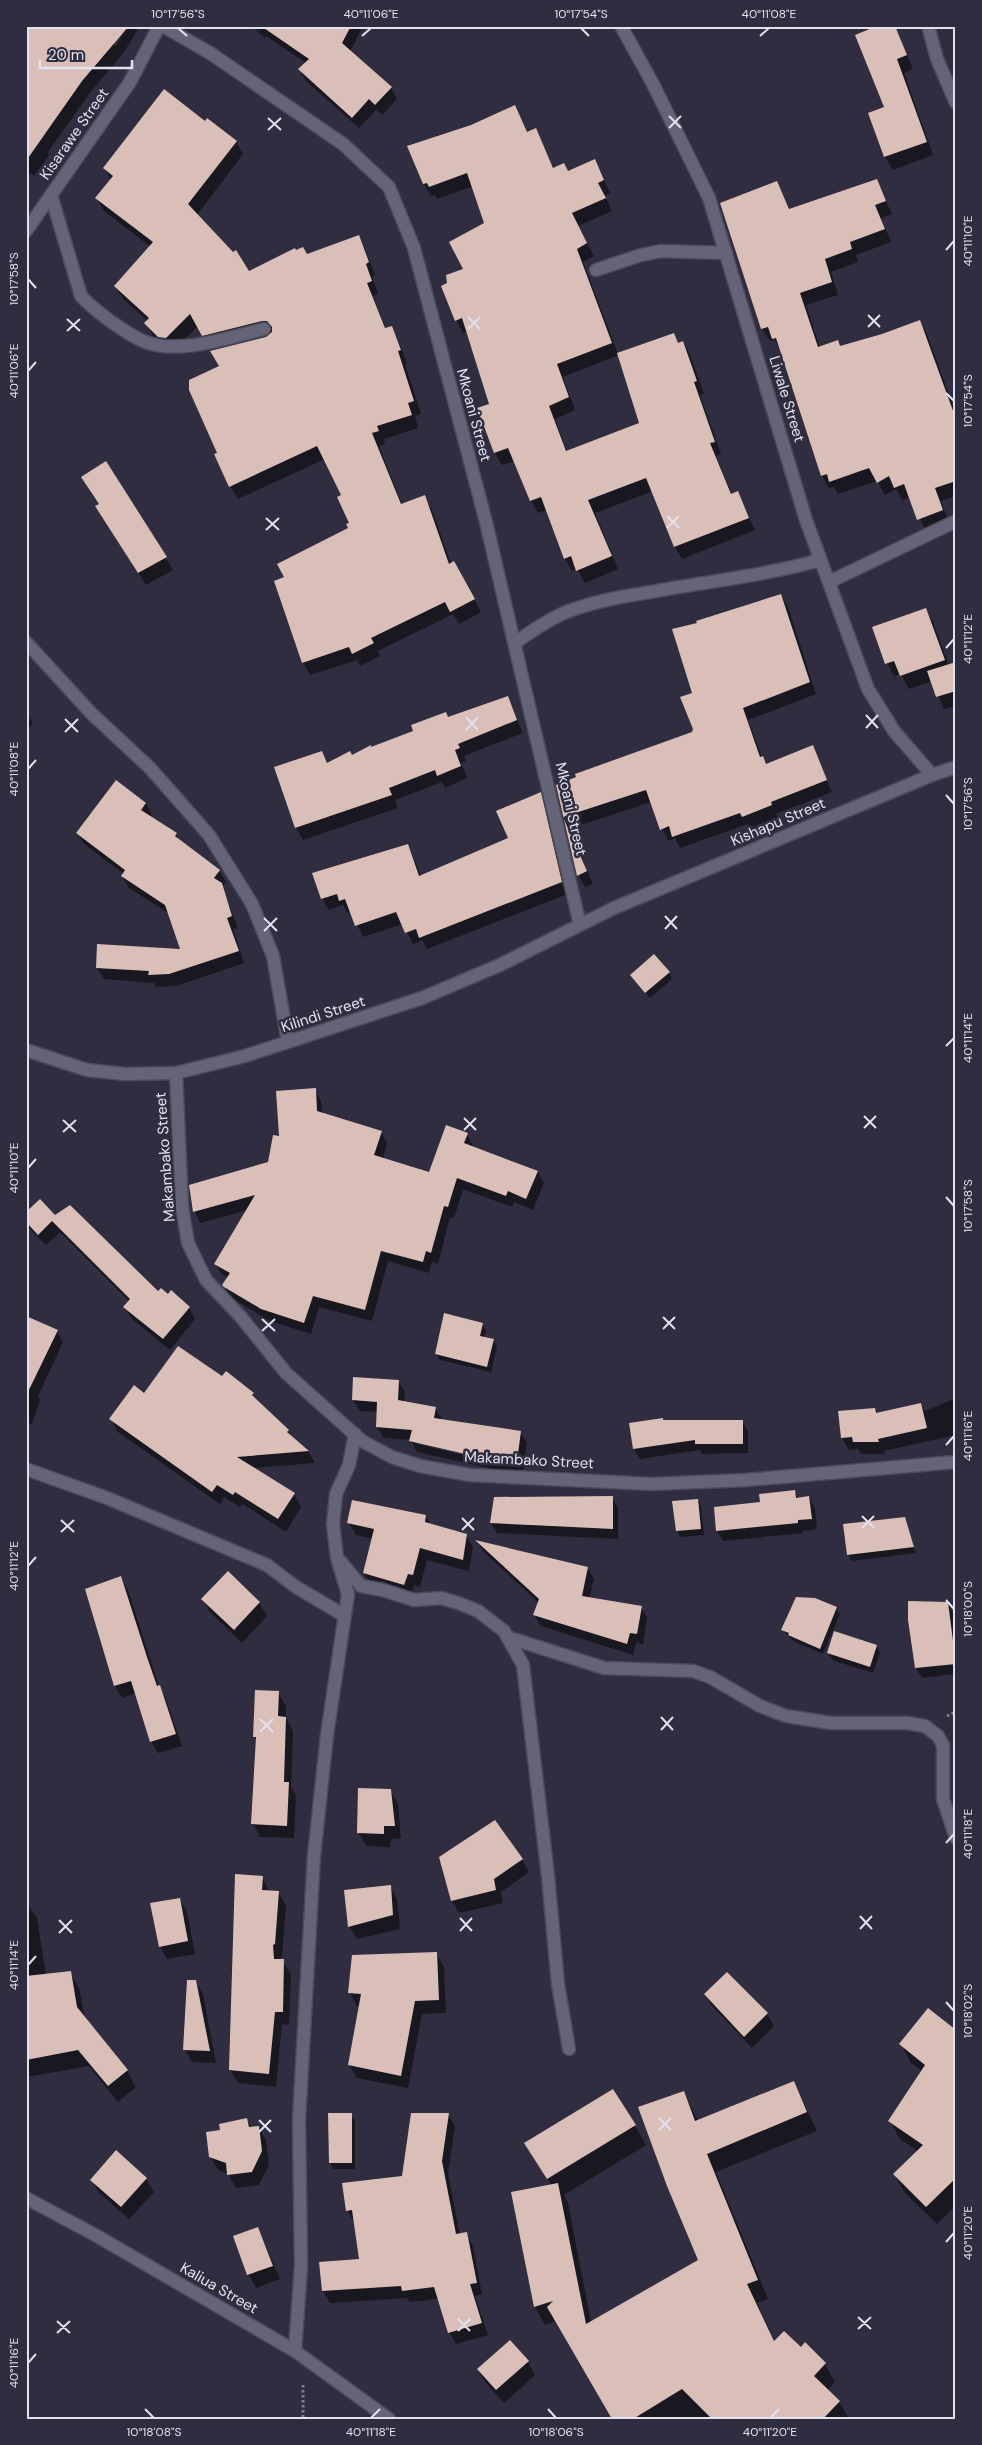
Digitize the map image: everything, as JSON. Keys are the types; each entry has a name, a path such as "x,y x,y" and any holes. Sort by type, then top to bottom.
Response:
{"street":[{"name":"Kisarawe Street","path":"26,231 130,82 159,26"},
{"name":"Mkoani Street","path":"163,26 210,53 343,144 389,188 416,257 486,522 580,925"},
{"name":"Liwale Street","path":"621,26 653,84 709,198 806,520 868,688 894,731 932,775"},
{"path":"928,26 950,74 956,103"},
{"path":"51,195 81,296 90,306 122,330 143,341 156,345 174,346 204,343 264,329"},
{"path":"596,270 641,255 661,251 726,253"},
{"path":"829,582 956,521"},
{"path":"515,643 536,628 563,614 590,604 778,572 820,560"},
{"path":"26,642 92,714 150,768 209,835 252,904 272,956 288,1042"},
{"name":"Kishapu Street","path":"614,908 932,775 956,767"},
{"name":"Kilindi Street","path":"26,1050 87,1070 125,1074 176,1073 245,1056 422,998 500,965 614,908"},
{"name":"Makambako Street","path":"176,1073 182,1208 188,1243 206,1280 240,1317 286,1374 362,1441 392,1456 420,1466 470,1475 652,1484 746,1480 956,1462"},
{"path":"295,2351 301,2266 299,2119 314,1856 328,1735 348,1594 337,1558 333,1524 336,1494 349,1465 354,1434"},
{"path":"26,1469 107,1498 267,1564 296,1587 345,1616"},
{"path":"337,1558 361,1586 383,1590 414,1600 441,1598 458,1602 478,1612 504,1631 510,1638 523,1664 527,1686 558,1984 569,2049"},
{"path":"510,1638 604,1668 693,1671 710,1677 760,1706 786,1716 831,1723 907,1722 925,1726 938,1736 943,1745 943,1799 956,1838"},
{"name":"Kaliua Street","path":"26,2198 97,2236 295,2351 389,2419"}],"building":[{"path":"26,26 129,26 82,81 26,161"},
{"path":"261,26 351,26 342,43 392,87 375,105 369,99 352,118 298,69 309,59"},
{"path":"877,26 895,26 907,55 897,59 927,142 884,157 868,113 884,107 855,35"},
{"path":"164,89 205,121 207,118 237,141 188,204 233,252 236,250 249,271 295,248 296,250 303,247 307,254 359,235 369,262 366,264 372,281 367,283 385,328 392,326 401,350 398,351 414,401 408,403 412,415 377,426 379,431 372,433 401,504 425,495 449,564 454,561 475,599 450,612 445,602 371,638 374,643 352,654 349,647 302,663 274,581 284,577 277,564 348,528 346,524 349,523 337,497 341,495 317,446 229,487 214,454 217,453 189,390 189,380 219,366 210,351 266,337 272,332 272,327 267,321 262,321 202,336 190,314 166,338 158,337 144,323 149,318 114,286 153,242 95,198 113,176 103,168"},
{"path":"515,105 527,132 536,128 553,168 564,163 568,171 595,159 604,180 598,183 606,198 572,213 587,243 577,249 612,343 557,364 569,397 549,406 566,451 639,423 617,353 674,333 678,343 683,341 697,381 694,382 715,442 710,443 731,494 738,491 749,518 674,547 646,478 588,500 612,556 576,571 571,556 564,559 541,497 530,501 508,448 494,453 477,408 489,404 462,318 455,321 441,286 447,283 446,275 463,269 449,242 484,223 467,173 429,187 427,183 423,184 407,146 471,125"},
{"path":"877,179 886,201 875,205 885,229 850,242 852,249 825,259 832,282 800,293 818,347 838,340 840,346 882,334 920,320 956,419 956,481 935,488 943,510 917,520 904,484 894,488 889,476 877,483 869,468 829,482 827,474 821,476 776,338 772,339 768,327 761,329 720,203 777,181 789,209"},
{"path":"106,461 167,557 138,573 95,506 99,504 81,477"},
{"path":"781,594 810,682 743,708 760,757 763,756 766,764 813,745 827,780 771,802 772,805 742,817 740,813 672,837 669,826 660,830 646,790 563,817 556,785 576,777 575,774 692,732 693,729 680,697 692,693 672,629 697,623 696,621"},
{"path":"926,608 945,660 900,676 894,661 885,664 872,627"},
{"path":"956,662 956,691 936,697 927,671"},
{"path":"508,696 517,720 458,744 460,748 455,750 461,766 437,776 435,770 389,788 392,795 295,828 274,767 322,751 327,763 350,751 352,755 371,745 371,747 413,731 411,725 446,712 448,717"},
{"path":"116,780 146,803 141,810 177,833 175,836 220,870 214,878 222,883 232,916 227,918 239,951 169,974 148,975 149,971 96,968 97,944 180,949 165,905 121,876 125,870 76,833"},
{"path":"541,792 562,882 419,938 416,929 405,933 396,912 355,926 345,899 339,901 337,894 321,899 312,873 408,844 419,876 508,838 496,811"},
{"path":"564,819 587,871 577,876"},
{"path":"654,954 670,972 645,993 630,975"},
{"path":"316,1088 317,1111 382,1131 374,1155 429,1172 446,1125 468,1133 464,1143 538,1171 526,1199 508,1191 506,1196 457,1178 448,1207 444,1206 431,1253 426,1251 423,1262 381,1251 365,1310 313,1296 304,1323 261,1309 224,1287 222,1285 230,1273 214,1264 255,1195 193,1212 189,1185 268,1162 273,1135 279,1136 276,1091"},
{"path":"40,1199 55,1215 70,1205 158,1291 161,1288 168,1294 171,1290 190,1307 163,1339 123,1307 130,1299 52,1221 38,1235 26,1222 26,1212"},
{"path":"444,1313 483,1323 480,1336 494,1339 487,1367 435,1354"},
{"path":"26,1316 58,1330 26,1396"},
{"path":"178,1346 222,1376 226,1371 254,1393 252,1395 289,1430 287,1432 309,1451 237,1457 295,1493 278,1519 235,1492 233,1495 217,1485 212,1492 109,1419 134,1385 144,1393"},
{"path":"353,1377 399,1380 398,1400 436,1407 434,1418 521,1431 517,1461 488,1463 487,1459 409,1441 412,1430 376,1427 377,1402 352,1400"},
{"path":"921,1403 927,1428 878,1439 879,1442 853,1442 852,1437 841,1438 838,1411 875,1408 876,1413"},
{"path":"663,1418 663,1420 743,1420 743,1444 695,1444 695,1440 633,1449 629,1423"},
{"path":"795,1490 796,1498 809,1496 812,1519 798,1520 798,1523 716,1531 714,1507 760,1502 759,1494"},
{"path":"613,1496 613,1529 490,1523 494,1497"},
{"path":"698,1499 701,1529 676,1531 672,1501"},
{"path":"352,1500 426,1515 425,1522 467,1534 463,1560 420,1548 413,1575 408,1574 404,1585 363,1573 374,1529 347,1523"},
{"path":"905,1517 914,1547 847,1555 843,1524"},
{"path":"475,1540 588,1567 582,1596 642,1606 637,1634 630,1633 627,1644 533,1615 539,1599"},
{"path":"228,1571 260,1602 234,1630 201,1599"},
{"path":"121,1576 157,1686 160,1685 176,1734 150,1742 131,1681 114,1686 85,1589"},
{"path":"796,1597 815,1598 837,1607 820,1649 781,1630"},
{"path":"908,1601 948,1602 956,1664 915,1668 908,1620"},
{"path":"834,1631 877,1645 870,1667 827,1653"},
{"path":"255,1690 279,1691 278,1716 286,1717 284,1782 289,1782 287,1826 251,1824 256,1737 253,1737"},
{"path":"358,1788 391,1789 395,1826 384,1826 384,1834 357,1833"},
{"path":"495,1820 523,1859 494,1879 496,1890 451,1901 439,1857"},
{"path":"235,1874 263,1876 262,1890 279,1891 275,1944 273,1945 274,1959 284,1959 283,2012 275,2012 269,2074 229,2070"},
{"path":"391,1885 393,1915 348,1927 344,1890"},
{"path":"180,1898 188,1941 159,1947 150,1903"},
{"path":"437,1952 439,2000 415,2001 401,2076 348,2065 361,1994 348,1993 352,1955"},
{"path":"71,1971 77,2007 128,2070 108,2086 78,2050 26,2060 26,1976"},
{"path":"727,1972 768,2013 744,2037 704,1994"},
{"path":"187,1980 196,1980 210,2051 183,2050"},
{"path":"928,2008 956,2030 956,2178 926,2207 893,2174 923,2145 888,2121 925,2065 899,2044"},
{"path":"794,2081 807,2112 707,2154 758,2280 747,2284 774,2341 784,2331 801,2347 805,2342 826,2363 814,2376 840,2401 823,2419 712,2419 682,2389 633,2419 612,2419 547,2307 553,2301 534,2307 511,2192 558,2183 586,2324 698,2260 667,2186 638,2107 684,2091 695,2121"},
{"path":"613,2089 636,2125 547,2179 524,2143"},
{"path":"328,2113 352,2113 352,2163 329,2163"},
{"path":"411,2113 449,2113 442,2161 456,2234 467,2232 477,2283 470,2284 482,2323 448,2333 434,2287 402,2291 401,2286 322,2291 319,2262 359,2259 352,2210 346,2211 342,2183 402,2176"},
{"path":"247,2118 249,2127 259,2126 262,2151 252,2172 227,2175 226,2163 209,2157 206,2132 220,2130 219,2124"},
{"path":"116,2150 147,2178 121,2207 90,2180"},
{"path":"258,2227 273,2266 247,2275 233,2236"},
{"path":"510,2340 529,2361 496,2390 477,2369"}]}
